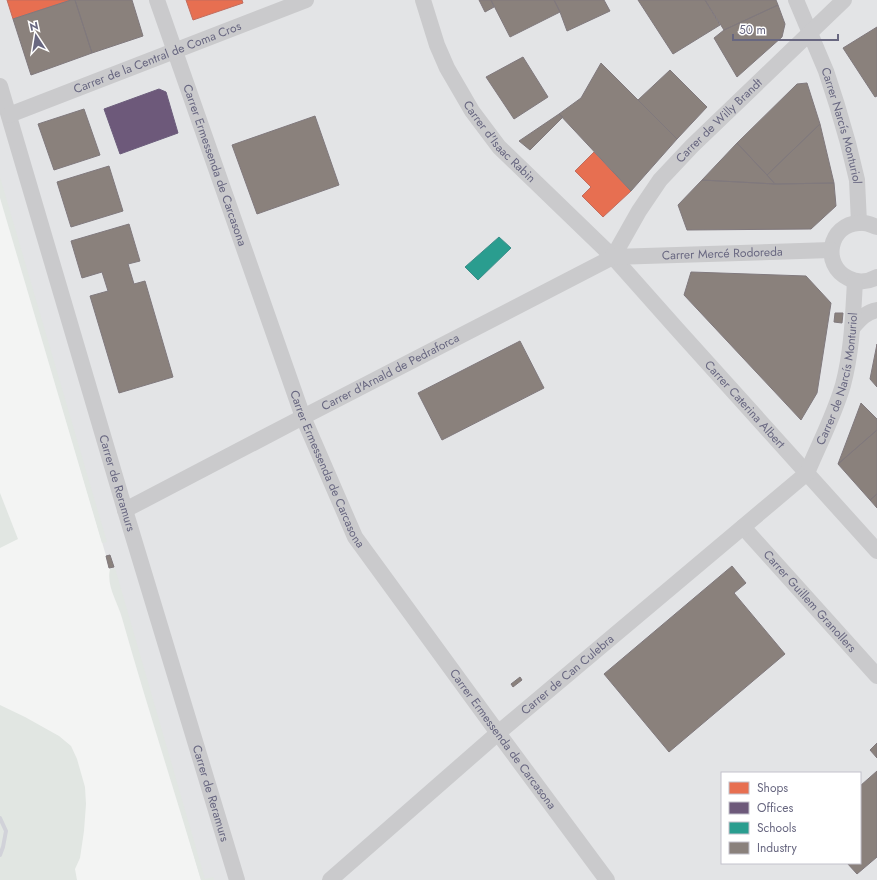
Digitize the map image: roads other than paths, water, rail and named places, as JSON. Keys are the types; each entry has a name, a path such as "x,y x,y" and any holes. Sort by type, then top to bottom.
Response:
{"street":[{"name":"Carrer Ermessenda de Carcasona","path":"157,0 303,417 355,537 607,880"},
{"name":"Carrer de la Central de Coma Cros","path":"9,115 306,0"},
{"name":"Carrer d'Isaac Rabin","path":"423,0 428,20 444,62 472,111 500,147 613,257"},
{"name":"Carrer Narcís Monturiol","path":"796,0 826,71 848,143 856,180 859,222"},
{"name":"Carrer de Willy Brandt","path":"613,257 660,180 692,146 844,0"},
{"name":"Carrer de Reramurs","path":"0,86 125,510 237,880"},
{"path":"877,227 868,223 859,222 846,227 840,231 836,237 832,250 833,262 836,268 844,276 855,281 866,281 877,277"},
{"name":"Carrer Mercé Rodoreda","path":"613,257 832,250"},
{"name":"Carrer d'Arnald de Pedraforca","path":"125,510 613,257"},
{"name":"Carrer Caterina Albert","path":"613,257 877,550"},
{"name":"Carrer de Narcís Monturiol","path":"807,474 833,414 841,391 850,351 853,327 855,281"},
{"path":"853,327 863,316 877,310"},
{"name":"Carrer de Can Culebra","path":"330,880 498,733 807,474"},
{"name":"Carrer Guillem Granollers","path":"743,527 877,676"}],"waterway":[{"path":"0,818 6,831 0,855"}]}
